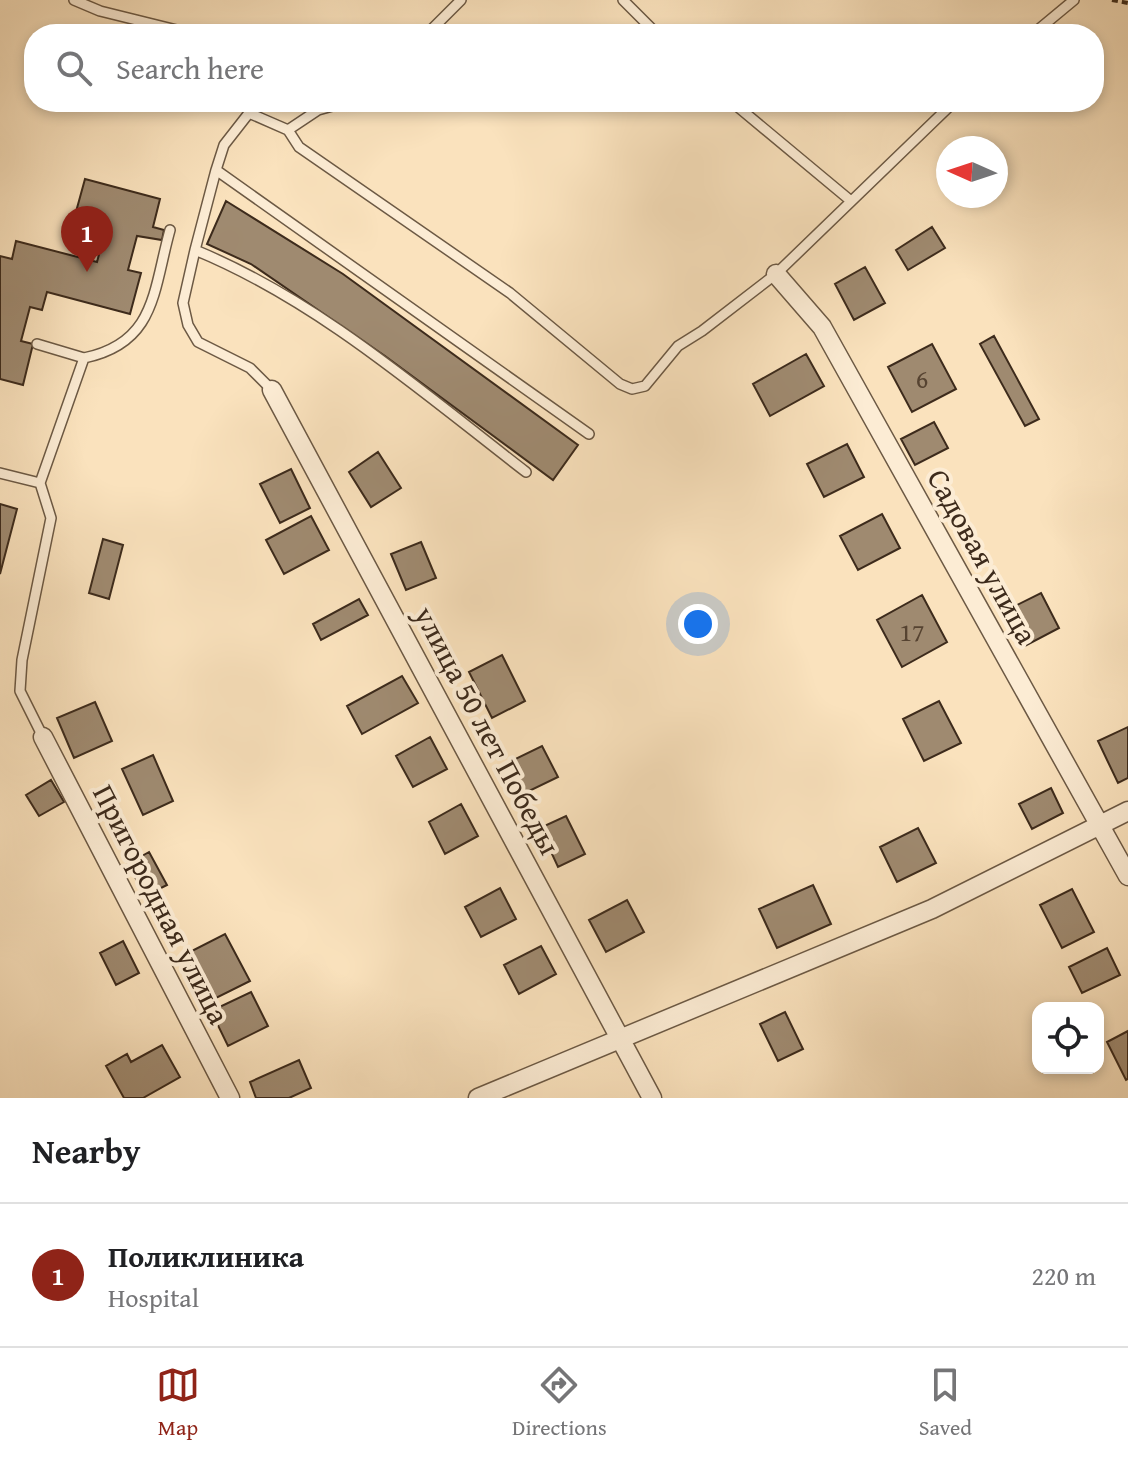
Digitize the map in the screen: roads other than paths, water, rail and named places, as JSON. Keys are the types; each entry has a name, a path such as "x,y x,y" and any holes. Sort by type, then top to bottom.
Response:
{"street":[{"name":"Садовая улица","path":"776,274 822,327 1128,876"},
{"name":"улица 50 лет Победы","path":"272,390 622,1037 652,1098"},
{"name":"Пригородная улица","path":"43,737 230,1098"},
{"path":"478,1098 932,909 1128,811"}],"lane":[{"path":"74,0 100,11 153,24"},
{"path":"437,24 461,0"},
{"path":"623,0 647,24"},
{"path":"1045,24 1074,0"},
{"path":"245,112 224,145 184,292 188,325 198,342 211,352 250,368 272,390"},
{"path":"257,112 288,130 299,147 510,293 620,384 632,389 645,386 678,346 776,274 944,112"},
{"path":"288,130 315,112"},
{"path":"744,112 851,201"},
{"path":"216,170 589,434"},
{"path":"37,344 84,358 108,354 132,339 145,321 170,230"},
{"path":"195,250 237,267 304,309 398,374 526,472"},
{"path":"43,737 20,691 22,660 51,518 40,483 84,358"},
{"path":"0,473 40,483"}],"place":[{"name":"Поликлиника","path":"87,272"}]}
